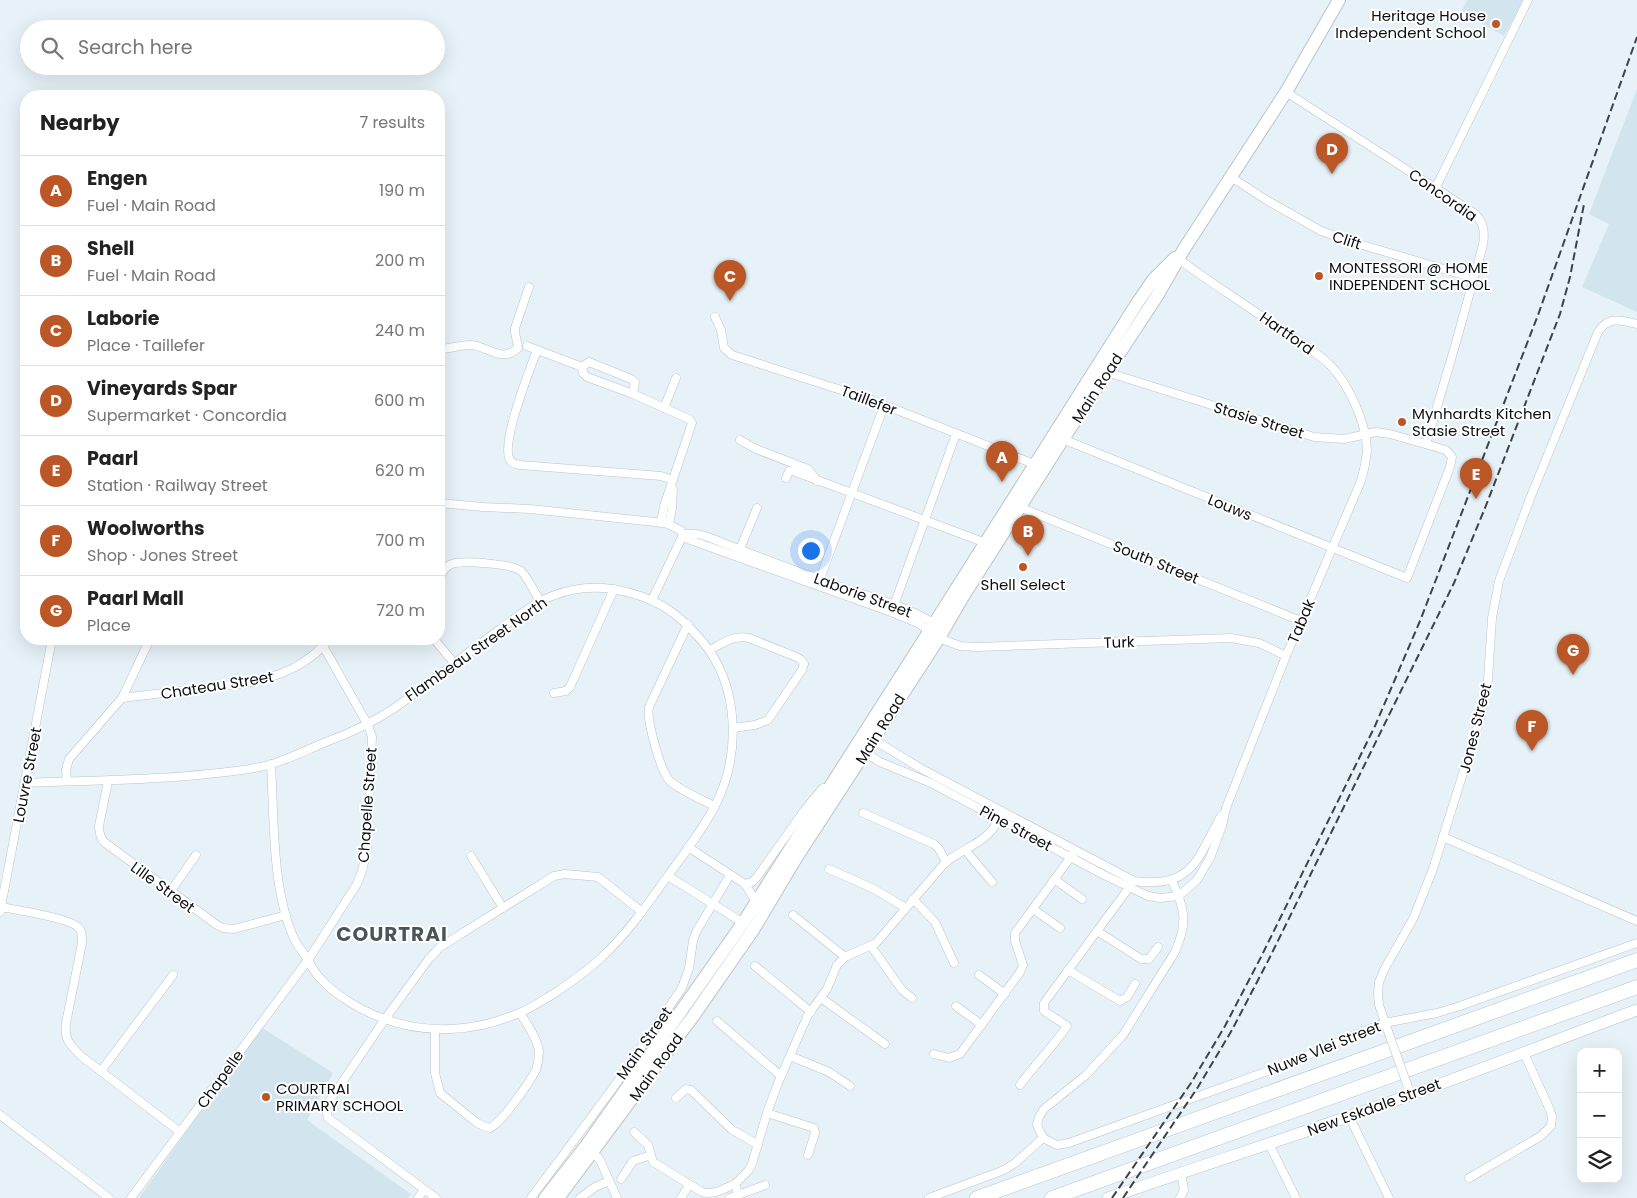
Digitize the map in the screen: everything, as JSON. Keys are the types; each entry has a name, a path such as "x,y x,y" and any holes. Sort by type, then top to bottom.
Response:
{"highway":[{"path":"977,1198 1637,960"},
{"path":"1052,1198 1637,987"}],"main road":[{"name":"Main Road","path":"761,906 796,858 860,751 962,598 1015,505 1101,370 1153,280 1179,255 1232,177 1286,92 1339,0"},
{"name":"Main Road","path":"939,633 986,543 1015,505"},
{"name":"Main Road","path":"545,1198 589,1149 694,1015 761,906 840,771 860,751"},
{"name":"Main Road","path":"558,1198 589,1149"}],"street":[{"path":"1436,187 1528,0"},
{"name":"Concordia","path":"1286,92 1436,187 1474,213 1484,226 1483,245 1456,346 1426,444"},
{"name":"Clift","path":"1232,177 1268,201 1321,231 1474,278"},
{"name":"Hartford","path":"1179,255 1302,342 1326,362 1339,376 1348,392 1364,433"},
{"path":"445,348 472,345 498,354 513,352 518,348 515,328 529,287"},
{"name":"Taillefer","path":"715,316 721,330 724,348 732,355 830,386 1040,466"},
{"name":"Jones Street","path":"1409,1091 1379,1005 1379,982 1385,968 1408,930 1422,898 1443,837 1480,718 1488,680 1494,609 1502,572 1531,496 1598,332 1604,324 1618,319 1637,324"},
{"path":"527,346 582,367"},
{"path":"537,350 511,426 508,455 513,464 661,476 673,480"},
{"path":"582,367 589,362 631,379 635,382 633,394"},
{"path":"582,367 583,373 587,377 633,394 688,419 692,423 664,506 665,523"},
{"name":"Stasie Street","path":"1101,370 1314,437 1344,438 1376,432 1446,450 1451,455 1451,462 1407,578"},
{"path":"664,408 676,378"},
{"path":"818,582 884,406"},
{"name":"Tabak","path":"1179,896 1203,872 1286,656 1364,472 1367,450 1364,433"},
{"path":"893,609 956,434"},
{"name":"Louws","path":"1058,437 1407,578"},
{"path":"740,440 756,449 808,469 817,481"},
{"path":"786,478 788,472 791,471 986,543"},
{"name":"Laborie Street","path":"445,504 530,509 665,523 680,530 683,536 702,535 742,553 893,609 939,633"},
{"name":"South Street","path":"1015,505 1301,621"},
{"path":"742,553 756,508"},
{"path":"652,600 683,536"},
{"path":"445,569 453,563 509,566 521,571 540,601"},
{"name":"Flambeau Street North","path":"25,782 108,781 193,776 242,770 271,764 368,725 540,601 552,595 583,588 614,589 652,600 673,612 688,624 710,650 720,669 726,685 734,728 731,754 725,778 714,806 642,912 602,957 573,980 520,1013 492,1023 454,1030 434,1030 385,1020 360,1008 319,978 294,939 280,891 271,764"},
{"path":"554,693 566,691 570,687 614,589"},
{"path":"688,624 649,707 648,718 663,768 669,780 714,806"},
{"name":"Turk","path":"939,633 960,646 977,647 1231,638 1259,643 1286,656"},
{"path":"710,650 729,639 742,637 794,656 804,664 802,670 768,720 755,725 734,728"},
{"name":"Louvre Street","path":"0,909 51,645"},
{"path":"67,781 66,770 69,759 122,698 147,645"},
{"path":"439,645 454,663"},
{"path":"323,646 368,725"},
{"name":"Chateau Street","path":"122,698 266,679 299,666 323,646"},
{"name":"Chapelle Street","path":"308,960 357,884 362,871 367,850 372,746 372,737 368,725"},
{"name":"Pine Street","path":"869,737 920,768 1001,811 1073,854"},
{"name":"Pine Street","path":"860,751 880,762 931,783 999,819 1132,884 1154,898 1179,896"},
{"name":"Main Road","path":"745,884 752,882 757,877 806,808 840,771"},
{"name":"Lille Street","path":"108,781 99,826 101,838 170,892 217,926 227,929 234,929 286,915"},
{"name":"Tabak","path":"1172,881 1192,867 1200,858 1226,808"},
{"path":"634,1132 650,1148 653,1162 656,1165 689,1186 708,1194 734,1184 748,1171 752,1164 767,1113 781,1076 803,1026 830,983 837,965 845,957 871,946 882,938 946,862 988,835 999,819 1001,811"},
{"path":"863,813 934,844 940,849 946,862"},
{"path":"1443,837 1637,921"},
{"path":"688,846 745,884 761,906"},
{"path":"965,850 992,882"},
{"path":"934,1054 949,1058 956,1056 962,1051 1005,994 1022,969 1022,961 1015,933 1073,854"},
{"path":"170,892 196,855"},
{"path":"471,856 502,908"},
{"path":"829,869 860,882 906,908"},
{"path":"436,1198 328,1118 326,1111 328,1102 428,960 440,946 554,876 566,874 598,877 642,912"},
{"name":"Main Street","path":"531,1198 613,1088 682,988 696,932 730,875"},
{"path":"668,876 748,926"},
{"path":"1054,879 1082,899"},
{"path":"929,1198 1004,1170 1015,1163 1043,1138 1037,1126 1044,1109 1086,1075 1123,1035 1170,963 1181,939 1184,915 1179,896 1172,881"},
{"name":"Pine Street","path":"1132,884 1172,881"},
{"path":"1020,1085 1067,1026 1043,1009 1044,1003 1132,884"},
{"path":"913,900 935,922 954,963"},
{"path":"1033,908 1060,928"},
{"path":"0,909 66,921 81,930 82,943 66,1023 66,1036 72,1047 180,1132"},
{"path":"793,915 845,957"},
{"path":"1097,931 1141,959 1149,960 1158,947"},
{"name":"Nuwe Vlei Street","path":"1043,1138 1057,1145 1069,1143 1279,1067 1384,1023 1457,1008 1637,943"},
{"path":"871,946 902,990 912,998"},
{"name":"Chapelle","path":"131,1198 308,960"},
{"path":"756,966 811,1012"},
{"path":"1068,970 1120,1001 1127,997 1135,984"},
{"path":"101,1071 173,975"},
{"path":"978,975 1005,994"},
{"path":"821,998 885,1044"},
{"path":"956,1006 982,1025"},
{"name":"New Eskdale Street","path":"1108,1198 1349,1116 1409,1091 1524,1053 1637,1010"},
{"path":"434,1030 435,1073 440,1093 477,1123 490,1128 500,1120 518,1097 536,1069 538,1062 538,1048 520,1013"},
{"path":"717,1021 781,1076"},
{"path":"1469,1178 1541,1136 1551,1126 1552,1117 1550,1110 1524,1053"},
{"path":"790,1056 829,1072 850,1086"},
{"path":"676,1098 686,1089 691,1090 731,1129 758,1145"},
{"path":"767,1113 814,1128 815,1133 808,1155"},
{"path":"0,1115 109,1198"},
{"path":"1349,1116 1390,1198"},
{"path":"1269,1144 1296,1198"},
{"path":"589,1149 600,1160 617,1198"},
{"path":"621,1179 633,1161 651,1155"},
{"path":"1180,1198 1184,1190 1182,1172"},
{"path":"580,1198 594,1187 609,1180"},
{"path":"734,1184 738,1194"},
{"path":"730,1198 765,1185"},
{"path":"681,1198 689,1186"},
{"path":"418,1198 424,1190"}],"shaded area":[{"name":"Heritage House Independent School","path":"1467,0 1523,0 1504,36 1461,12"},
{"path":"1637,89 1637,312 1582,287 1609,224 1589,214"},
{"name":"COURTRAI PRIMARY SCHOOL","path":"261,1027 333,1073 307,1120 411,1194 408,1198 139,1198"}],"railway":[{"path":"1112,1198 1191,1083 1225,1026 1375,726 1420,621 1538,315 1637,37"},
{"path":"1123,1198 1198,1087 1232,1030 1269,959 1454,583 1560,314 1570,277 1584,204"}],"place":[{"name":"Heritage House Independent School","path":"1496,24"},
{"name":"Vineyards Spar","path":"1332,174"},
{"name":"MONTESSORI @ HOME INDEPENDENT SCHOOL","path":"1319,276"},
{"name":"Laborie","path":"730,301"},
{"name":"Mynhardts Kitchen Stasie Street","path":"1402,422"},
{"name":"Engen","path":"1002,482"},
{"name":"Paarl","path":"1476,499"},
{"name":"Shell","path":"1028,556"},
{"name":"Shell Select","path":"1023,567"},
{"name":"Paarl Mall","path":"1573,675"},
{"name":"Woolworths","path":"1532,751"},
{"name":"COURTRAI PRIMARY SCHOOL","path":"266,1097"}],"district":[{"name":"COURTRAI","path":"392,934"}]}
